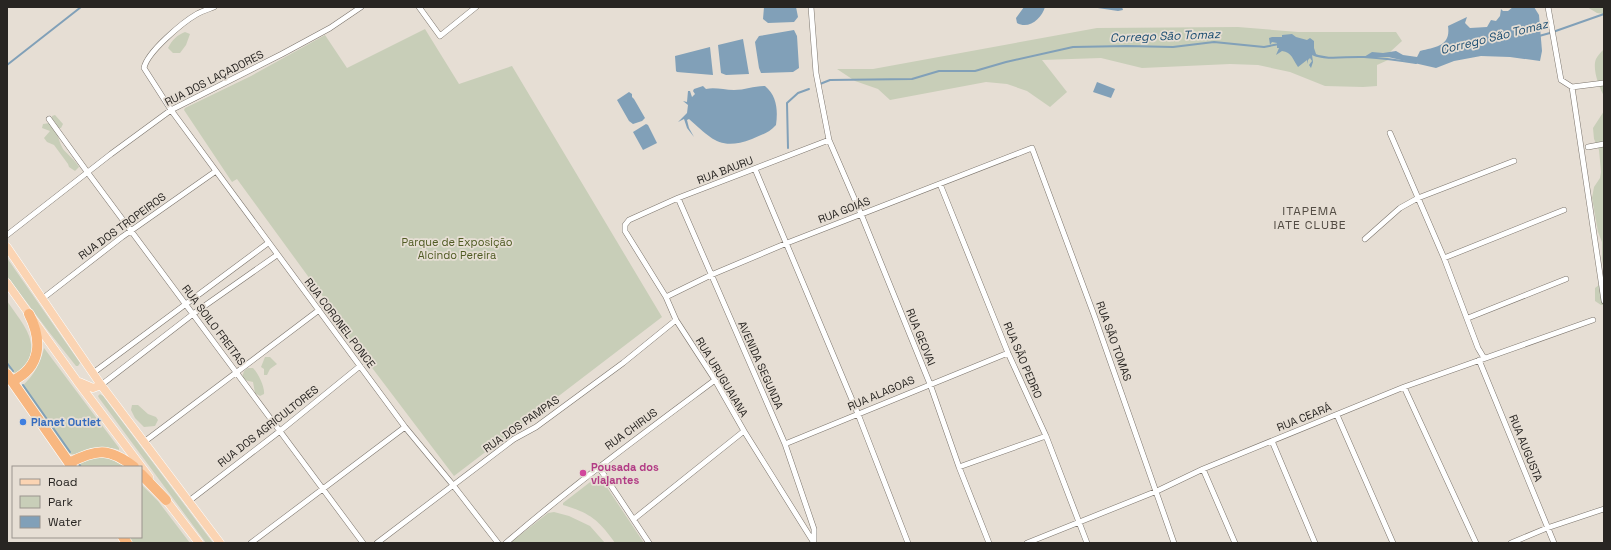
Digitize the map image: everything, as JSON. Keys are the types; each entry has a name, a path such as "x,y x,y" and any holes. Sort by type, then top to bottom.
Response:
{"highway":[{"path":"29,314 37,334 38,345 36,356 24,374 10,377 70,465 91,454 108,452 122,458 133,466"},
{"path":"142,475 166,500"}],"main road":[{"path":"7,247 101,385 220,543"},
{"path":"7,283 77,381 141,466"},
{"path":"77,381 93,388 101,385"},
{"path":"142,468 199,543"}],"street":[{"name":"RUA CORONEL PONCE","path":"214,7 196,14 162,42 145,61 144,68 171,110 405,427 498,543"},
{"name":"RUA DOS LAÇADORES","path":"7,235 111,154 171,110 330,28 361,7"},
{"path":"419,7 440,36 476,7"},
{"name":"RUA GEOVAI","path":"810,7 816,73 828,140 861,214 930,384 959,467 989,543"},
{"path":"1548,7 1561,80 1572,87 1604,83"},
{"path":"1572,87 1604,301"},
{"name":"RUA SOILO FREITAS","path":"49,119 363,543"},
{"name":"RUA AUGUSTA","path":"1390,133 1444,258 1554,543"},
{"name":"RUA BAURU","path":"629,220 678,198 828,140"},
{"path":"1588,147 1604,144"},
{"name":"RUA GOIÁS","path":"666,298 711,275 787,243 1032,148"},
{"name":"RUA SÃO TOMAS","path":"1032,148 1094,315 1174,543"},
{"path":"1365,239 1400,208 1418,198 1514,162"},
{"path":"755,168 858,414 908,543"},
{"name":"RUA DOS TROPEIROS","path":"42,298 131,231 216,171"},
{"name":"RUA SÃO PEDRO","path":"940,184 1008,353 1046,436 1087,543"},
{"name":"AVENIDA SEGUNDA","path":"678,198 785,444 814,528 814,542"},
{"path":"1444,258 1564,210"},
{"name":"RUA URUGUAIANA","path":"629,220 624,224 625,231 666,298 676,320 715,380 744,431 814,542"},
{"path":"93,373 268,243"},
{"path":"101,385 193,314 277,255"},
{"path":"1468,318 1566,279"},
{"path":"144,442 319,310"},
{"name":"RUA DOS PAMPAS","path":"377,543 514,439 536,427 623,363 676,320"},
{"name":"RUA CEARÁ","path":"1027,543 1078,521 1157,491 1203,469 1404,387 1593,320"},
{"name":"RUA ALAGOAS","path":"785,444 1008,353"},
{"name":"RUA DOS AGRICULTORES","path":"189,501 280,431 360,366"},
{"name":"RUA CHIRUS","path":"506,543 598,466 715,380"},
{"path":"1404,387 1476,543"},
{"path":"1337,415 1393,543"},
{"path":"252,543 324,490 405,427"},
{"path":"634,519 744,431"},
{"path":"959,467 1046,436"},
{"path":"1272,442 1315,543"},
{"path":"598,466 649,543"},
{"path":"1203,469 1235,543"},
{"path":"1511,543 1548,528 1604,509"}],"green space":[{"path":"1587,7 1604,7 1604,14 1597,13"},
{"path":"1238,27 1298,32 1396,32 1402,41 1390,52 1388,60 1377,65 1377,86 1363,87 1325,86 1290,72 1258,65 1230,64 1142,68 1101,58 1042,60 1067,92 1050,107 1027,91 1007,84 986,82 890,100 878,89 855,81 837,69 873,69 1097,28"},
{"name":"Parque de Exposição Alcindo Pereira","path":"425,29 459,84 512,66 662,317 454,476 326,307 329,305 237,179 232,182 184,110 185,108 251,76 325,35 347,68"},
{"path":"185,32 190,34 186,45 180,53 173,53 168,48 177,36"},
{"path":"1604,49 1604,96 1595,73 1595,63 1596,59"},
{"path":"1604,111 1604,270 1602,260 1602,242 1598,232 1592,198 1594,187 1600,178 1601,172 1599,150 1594,139 1593,128"},
{"path":"55,115 63,124 61,128 58,128 52,120 52,116"},
{"path":"50,123 57,134 63,149 79,167 75,171 69,167 54,145 47,142 44,138 50,131 42,128 43,124"},
{"path":"7,258 80,363 78,366 76,366 49,332 7,276"},
{"path":"1599,285 1604,287 1604,305 1601,305 1595,301 1595,288"},
{"path":"7,301 25,328 31,346 30,355 26,364 18,374 12,372 7,367"},
{"path":"44,348 119,450 112,448 95,448 77,454 67,453 22,386 30,378 36,368"},
{"path":"265,357 270,357 277,364 270,369 267,375 264,375 264,369 261,367"},
{"path":"248,368 253,368 257,373 262,384 264,394 260,396 255,393 253,382 242,378 244,371"},
{"path":"100,394 213,543 206,543 99,398 98,396"},
{"path":"132,405 138,405 148,414 156,417 158,420 155,426 144,427 135,418 131,410"},
{"path":"108,456 123,466 78,466 79,463 95,457"},
{"path":"598,476 644,543 615,543 604,528 593,518 587,514 563,505 563,503"},
{"path":"142,485 158,501 190,543 131,543 128,538 142,538"},
{"path":"554,512 569,516 590,526 605,543 510,543 548,513"}],"water":[{"path":"764,7 796,7 798,17 794,22 768,23 763,19"},
{"path":"1024,7 1045,7 1038,19 1030,24 1022,25 1017,23 1016,18"},
{"path":"1091,7 1122,7 1123,10 1118,11"},
{"path":"1513,7 1534,7 1539,15 1542,51 1540,61 1510,57 1481,56 1454,61 1436,68 1388,57 1364,57 1372,52 1383,53 1396,51 1403,55 1417,57 1420,51 1437,47 1445,42 1448,33 1448,26 1467,17 1465,23 1470,28 1487,27 1491,20 1496,21 1500,16 1501,9 1503,11 1508,11"},
{"path":"794,30 797,36 799,68 793,72 761,73 755,42 759,36"},
{"path":"1292,34 1296,37 1307,40 1310,38 1314,41 1314,48 1317,57 1314,54 1312,55 1313,62 1311,68 1309,65 1312,61 1310,58 1308,60 1308,64 1307,60 1298,67 1288,53 1282,51 1276,55 1279,48 1277,48 1277,43 1272,42 1270,45 1269,38 1282,37 1282,35"},
{"path":"743,39 749,74 726,75 721,73 718,45"},
{"path":"710,47 713,75 676,71 675,56"},
{"path":"1097,82 1115,89 1111,98 1093,92"},
{"path":"703,86 706,89 713,88 734,90 765,86 772,94 776,104 776,125 768,132 752,139 732,144 717,141 689,119 687,120 689,128 694,137 687,128 684,119 678,122 687,113 688,105 683,101 687,102 688,91 690,91 692,97 695,94 693,91 694,89"},
{"path":"629,92 632,94 632,97 645,118 642,121 633,124 629,121 617,100"},
{"path":"646,124 648,125 657,143 643,150 633,132"}],"waterway":[{"path":"7,65 81,7"},
{"name":"Corrego São Tomaz","path":"1539,36 1604,14"},
{"name":"Corrego São Tomaz","path":"820,84 830,80 912,79 939,71 975,71 1006,62 1073,47 1173,47 1214,42 1264,47 1279,44"},
{"name":"Corrego São Tomaz","path":"1312,54 1324,57 1364,57 1416,63"},
{"name":"Corrego São Tomaz","path":"788,148 787,103 798,93 809,89"},
{"path":"7,363 13,371"},
{"path":"23,385 70,452"}],"place":[{"name":"Planet Outlet","path":"23,422"},
{"name":"Pousada dos viajantes","path":"583,473"}],"district":[{"name":"ITAPEMA IATE CLUBE","path":"1310,218"}]}
